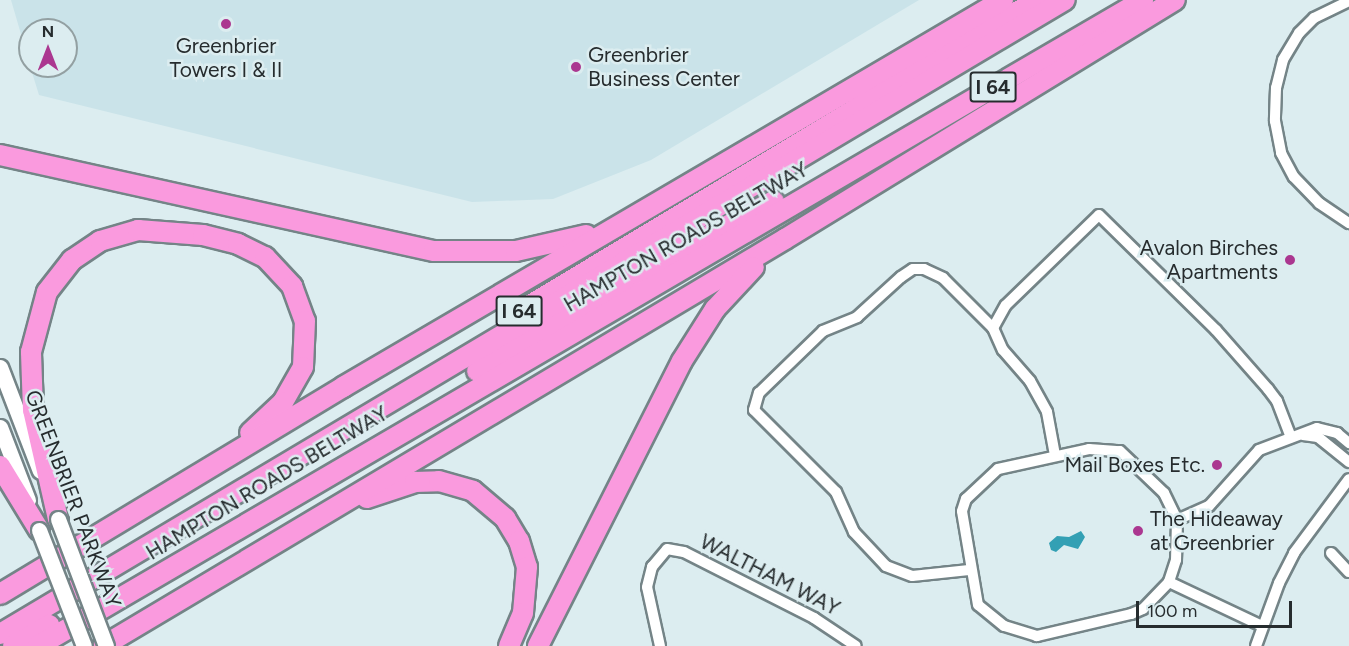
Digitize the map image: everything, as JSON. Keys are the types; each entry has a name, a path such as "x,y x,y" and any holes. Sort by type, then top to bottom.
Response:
{"highway":[{"path":"0,594 649,207 1003,0"},
{"name":"HAMPTON ROADS BELTWAY","path":"0,621 1037,0"},
{"path":"0,634 1065,0"},
{"name":"HAMPTON ROADS BELTWAY","path":"38,646 843,173 1143,0"},
{"path":"105,646 278,540 816,220 1175,0"},
{"path":"0,155 444,252 537,248 585,235 649,207"},
{"path":"13,646 637,274 748,212 843,173"},
{"path":"538,646 698,333 753,267 816,220"},
{"path":"58,519 30,389 35,328 47,292 64,269 82,252 120,233 176,230 238,244 273,263 297,298 306,343 299,377 283,402 222,460"},
{"path":"0,466 39,530"},
{"path":"278,540 378,493 415,482 448,482 472,491 505,518 523,550 527,594 509,646"}],"main road":[{"name":"GREENBRIER PARKWAY","path":"0,367 105,646"},
{"name":"GREENBRIER PARKWAY","path":"0,427 84,646"}],"street":[{"path":"1349,1 1314,18 1299,33 1283,60 1276,88 1275,121 1281,153 1294,177 1319,203 1349,223"},
{"path":"993,328 1006,305 1099,215 1215,330 1268,389 1277,401 1291,437"},
{"path":"969,570 912,576 886,566 854,532 836,492 753,406 759,393 823,331 856,317 913,269 924,268 943,278 993,328 1003,350 1040,397 1047,412 1055,455"},
{"path":"1177,520 1209,506 1259,450 1317,428 1327,429 1349,443"},
{"path":"1291,437 1318,437 1349,462"},
{"path":"1101,447 1120,451 1164,493 1177,520 1176,560 1169,582 1143,609 1131,614 1037,636 1024,635 988,617 978,605 961,522 966,499 998,468 1101,447"},
{"path":"1256,646 1262,626 1294,553 1349,479"},
{"name":"WALTHAM WAY","path":"660,646 647,587 662,551 684,552 814,618 856,646"},
{"path":"1331,553 1349,572"},
{"path":"1169,582 1262,626"}],"shaded area":[{"path":"11,0 919,0 651,160 553,199 472,202 39,95 34,78 78,78 78,18 18,18 18,24"}],"water":[{"path":"1081,531 1085,537 1078,549 1064,545 1056,552 1051,550 1049,543 1057,536 1069,537"}],"place":[{"name":"Greenbrier Towers I & II","path":"226,24"},
{"name":"Greenbrier Business Center","path":"576,67"},
{"name":"Avalon Birches Apartments","path":"1290,260"},
{"name":"Mail Boxes Etc.","path":"1217,465"},
{"name":"The Hideaway at Greenbrier","path":"1138,531"}]}
